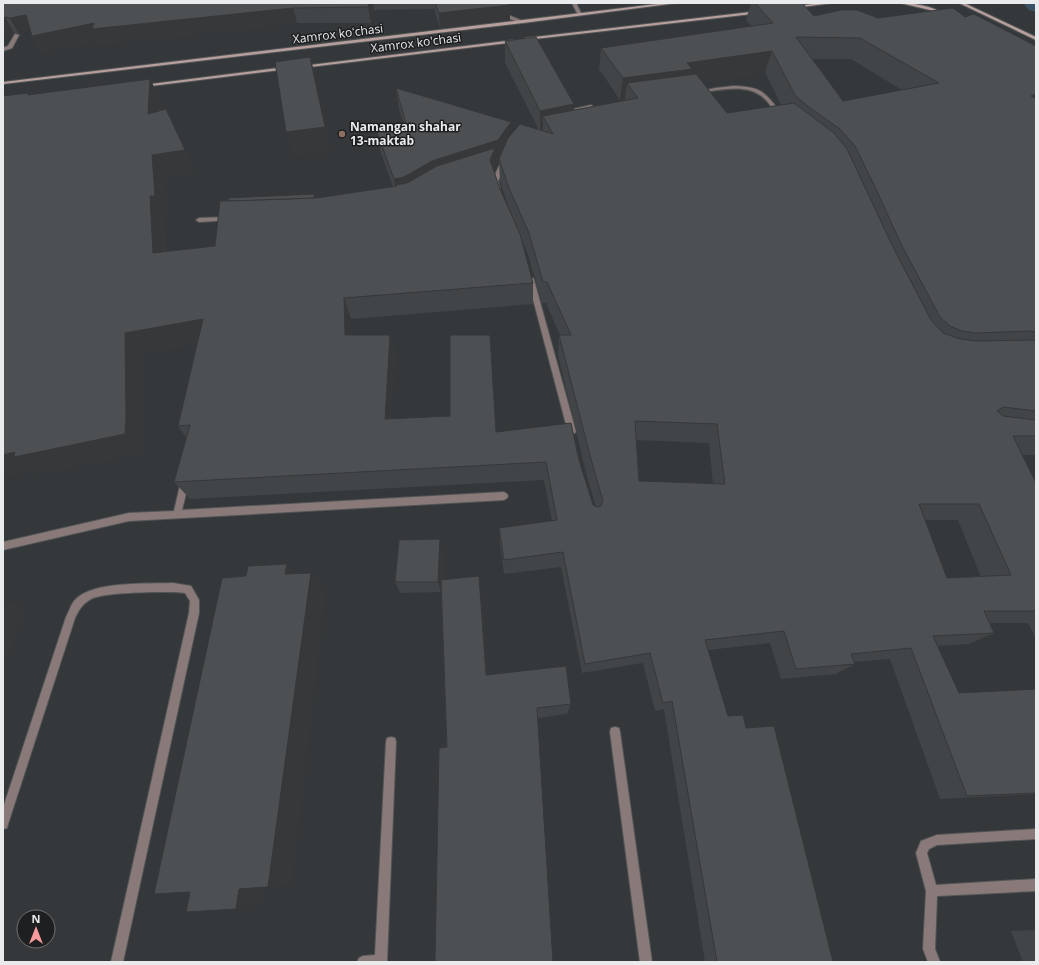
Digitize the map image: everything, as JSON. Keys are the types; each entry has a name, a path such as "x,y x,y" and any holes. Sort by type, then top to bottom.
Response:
{"main road":[{"name":"Xamrox koʻchasi","path":"3,83 675,3"},
{"path":"792,8 831,3"},
{"path":"902,3 931,9 951,18"},
{"path":"961,3 1036,39"},
{"path":"524,40 768,10"},
{"name":"Xamrox ko'chasi","path":"137,86 516,40"}],"street":[{"path":"574,3 580,14"},
{"path":"490,11 523,22"},
{"path":"3,50 10,47 17,35"},
{"path":"532,39 536,45"},
{"path":"694,93 734,88 751,90 766,97 773,108 784,118"},
{"path":"573,103 583,118"},
{"path":"577,109 601,106"},
{"path":"500,196 495,181 502,164 509,154"},
{"path":"495,166 502,164"},
{"path":"199,220 238,219"},
{"path":"528,270 574,440"},
{"path":"177,515 187,473"},
{"path":"3,546 129,517 504,496"},
{"path":"3,824 71,616 77,604 89,595 105,591 173,587 188,589 195,600 194,614 117,962"},
{"path":"615,732 646,962"},
{"path":"363,962 381,961 391,742"},
{"path":"934,962 929,949 932,891 921,853 925,845 937,840 1036,834"},
{"path":"932,891 1036,885"}],"building":[{"path":"3,3 369,3 368,7 293,8 92,29 94,23 32,36 26,15 10,18 5,17 3,19"},
{"path":"435,3 506,3 510,5 439,13"},
{"path":"755,3 802,3 814,16 841,10 857,10 878,18 953,8 965,17 974,14 1036,46 1036,94 1031,96 1036,98 1036,332 976,333 962,331 950,326 940,317 902,246 855,146 840,129 806,105 795,95 772,51 687,63 692,69 623,78 601,48 773,23","holes":["796,37 860,38 939,83 843,101"]},
{"path":"536,37 574,104 540,111 505,41"},
{"path":"310,57 325,127 286,132 275,62"},
{"path":"696,74 727,113 794,103 834,133 847,149 893,247 931,320 943,333 960,339 976,341 1036,340 1036,411 1003,407 997,411 1003,416 1036,420 1036,436 1013,436 1036,483 1036,611 984,611 994,633 933,636 959,693 1036,689 1036,793 967,796 911,648 851,654 855,664 796,669 784,631 705,640 728,716 743,715 746,728 774,726 833,962 717,962 672,701 663,703 650,653 585,664 563,552 504,560 499,528 557,520 546,462 174,482 190,425 178,426 203,319 125,333 125,434 14,457 15,452 3,455 3,96 28,93 28,95 150,79 148,114 166,109 185,150 152,155 155,196 150,196 153,253 215,246 220,201 317,198 397,186 396,185 407,183 437,166 495,148 490,160 500,189 520,234 533,283 344,298 345,335 390,335 385,419 450,416 450,335 490,335 496,432 571,423 579,460 593,505 597,507 601,506 603,501 559,335 571,335 547,282 543,282 529,233 509,188 499,159 508,138 520,124 553,134 543,116 638,98 627,83","holes":["635,421 717,424 725,484 639,481","919,504 979,504 1011,575 947,578"]},
{"path":"396,88 511,122 498,140 432,161 404,177 394,179 377,132 407,127"},
{"path":"314,194 314,198 228,201 228,198"},
{"path":"440,539 438,582 395,582 399,540"},
{"path":"287,564 285,574 311,573 268,887 239,889 236,909 186,912 190,892 154,894 222,578 246,576 248,566"},
{"path":"479,576 486,675 566,666 571,704 537,708 553,962 435,962 439,748 447,747 441,580"}],"waterway":[{"path":"1032,3 1036,6"}],"place":[{"name":"Namangan shahar 13-maktab","path":"342,134"}]}
